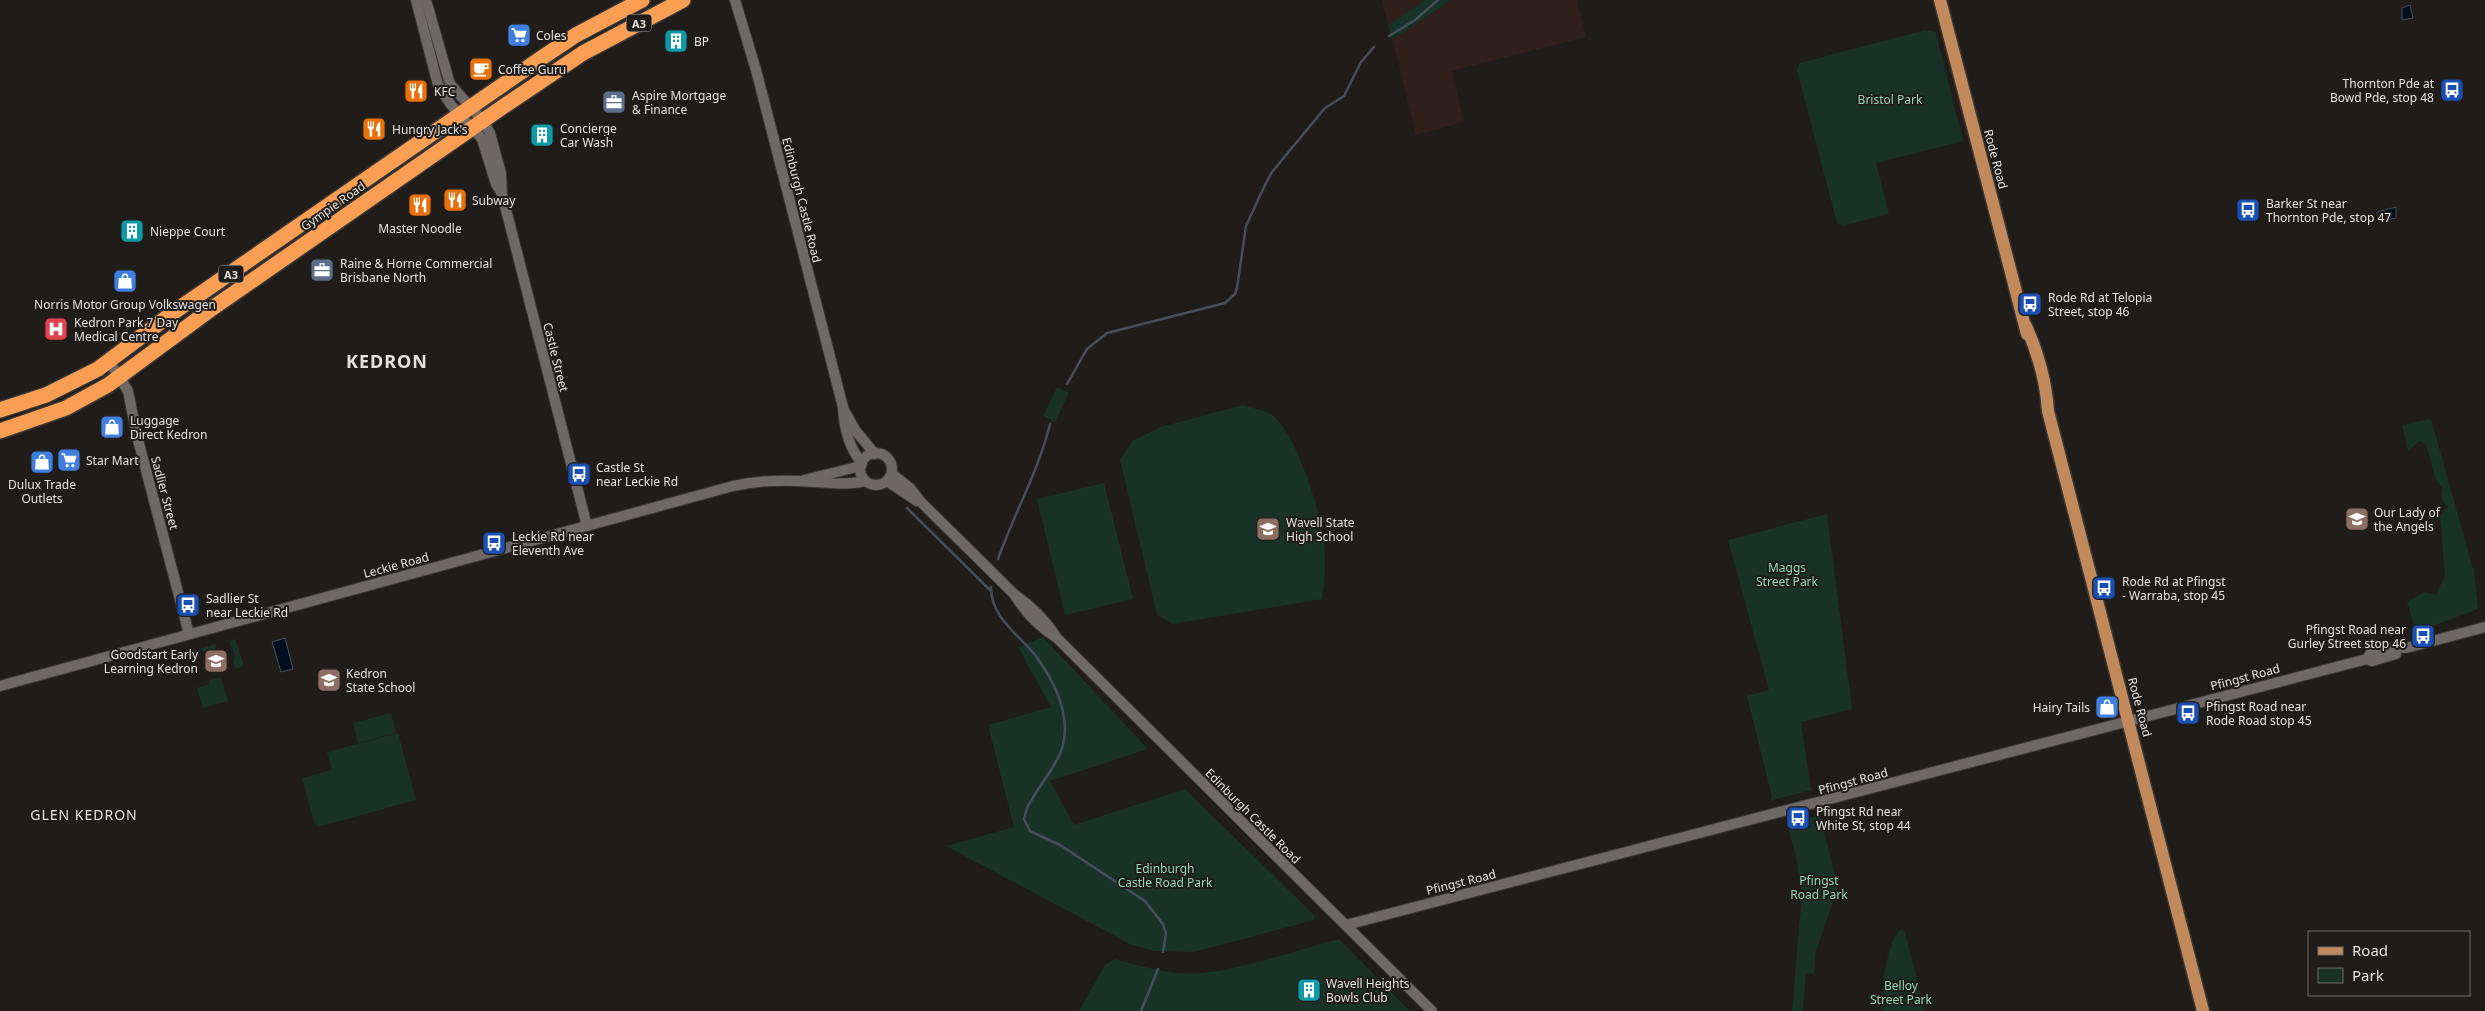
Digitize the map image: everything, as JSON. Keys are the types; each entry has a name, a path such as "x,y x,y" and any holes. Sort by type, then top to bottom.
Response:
{"highway":[{"name":"Gympie Road","path":"0,410 58,390 109,361 174,312 464,110 576,35 642,0"},
{"name":"Gympie Road","path":"0,432 66,408 120,377 214,307 583,53 683,0"}],"main road":[{"name":"Rode Road","path":"1940,0 2026,326 2036,350 2047,389 2048,411 2130,721 2203,1011"}],"street":[{"path":"416,0 438,85 464,110"},
{"path":"426,0 448,80 464,110"},
{"name":"Edinburgh Castle Road","path":"736,0 756,70 843,407 844,425 854,454 862,464"},
{"name":"Castle Street","path":"464,110 478,124 496,184 502,194 587,526"},
{"name":"Sadlier Street","path":"109,361 128,393 137,436 189,634"},
{"name":"Edinburgh Castle Road","path":"843,407 855,430 875,454"},
{"path":"883,455 889,460 889,477 878,485 865,480 862,476 862,464 867,456 883,455"},
{"name":"Leckie Road","path":"800,481 862,464"},
{"name":"Edinburgh Castle Road","path":"889,477 910,488 921,502 1014,594 1031,606 1047,622 1057,638 1432,1011"},
{"name":"Leckie Road","path":"0,686 743,484 800,481 820,484 865,480"},
{"name":"Pfingst Road","path":"1346,925 2367,659 2372,662 2400,653 2406,648 2485,628"}],"shaded area":[{"path":"1382,0 1425,0 1388,25"},
{"path":"1451,0 1577,0 1586,37 1452,71 1464,122 1416,135 1392,38 1402,34"}],"green space":[{"path":"1425,0 1451,0 1402,34 1392,38 1388,25"},
{"name":"Bristol Park","path":"1925,30 1935,32 1937,37 1963,141 1876,163 1889,214 1843,226 1837,223 1797,70 1800,63"},
{"path":"1057,387 1069,393 1055,422 1043,416"},
{"path":"1243,405 1269,413 1281,424 1297,451 1304,468 1324,539 1325,565 1322,599 1173,624 1157,615 1120,460 1132,441 1161,427"},
{"path":"2431,419 2474,572 2478,609 2416,632 2407,602 2424,592 2436,595 2445,576 2440,516 2448,507 2442,499 2442,488 2436,480 2426,444 2419,441 2408,451 2402,425"},
{"path":"1104,483 1133,599 1065,615 1037,499"},
{"name":"Maggs Street Park","path":"1827,514 1852,709 1801,722 1811,790 1770,801 1772,797 1747,696 1769,690 1728,540"},
{"name":"Edinburgh Castle Road Park","path":"1043,637 1148,749 1050,781 1074,825 1185,789 1315,916 1314,920 1194,952 1154,951 1130,944 946,846 1014,827 988,725 1051,707 1018,647"},
{"path":"235,639 244,666 236,669 233,662 235,656 229,641"},
{"path":"215,644 219,658 207,659 205,651 202,652 201,649"},
{"path":"221,677 228,701 203,708 197,688 209,684 208,681"},
{"path":"391,713 396,733 358,743 353,723"},
{"path":"398,733 416,800 318,827 314,822 302,778 332,770 327,752"},
{"name":"Pfingst Road Park","path":"1820,815 1838,887 1816,951 1814,974 1806,973 1803,1011 1792,1011 1802,894 1796,856 1787,824"},
{"name":"Belloy Street Park","path":"1903,929 1925,1011 1881,1011 1889,953 1897,934"},
{"path":"1339,939 1410,1011 1079,1011 1105,965 1115,959 1162,971 1195,973 1258,962"}],"water":[{"path":"2410,5 2413,18 2402,20 2402,8"},
{"path":"2396,207 2396,218 2380,221 2377,212"},
{"path":"285,638 293,669 281,672 272,642"}],"waterway":[{"path":"1389,36 1415,20 1438,0"},
{"path":"1067,384 1087,349 1107,333 1225,303 1235,294 1246,226 1272,172 1325,108 1344,96 1361,62 1374,47"},
{"path":"998,559 1033,475 1050,424"},
{"path":"907,508 991,591"},
{"path":"991,587 992,599 1001,618 1038,659 1050,678 1063,711 1065,734 1061,752 1027,808 1024,819 1030,831 1060,845 1145,901 1163,924 1166,934 1163,952"},
{"path":"1141,1011 1158,969"}],"place":[{"name":"Coles","path":"519,35"},
{"name":"BP","path":"676,41"},
{"name":"Coffee Guru","path":"481,69"},
{"name":"Thornton Pde at Bowd Pde, stop 48","path":"2452,90"},
{"name":"KFC","path":"416,91"},
{"name":"Aspire Mortgage & Finance","path":"614,102"},
{"name":"Hungry Jack's","path":"374,129"},
{"name":"Concierge Car Wash","path":"542,135"},
{"name":"Subway","path":"455,200"},
{"name":"Master Noodle","path":"420,205"},
{"name":"Barker St near Thornton Pde, stop 47","path":"2248,210"},
{"name":"Nieppe Court","path":"132,231"},
{"name":"Raine & Horne Commercial Brisbane North","path":"322,270"},
{"name":"Norris Motor Group Volkswagen","path":"125,281"},
{"name":"Rode Rd at Telopia Street, stop 46","path":"2030,304"},
{"name":"Kedron Park 7 Day Medical Centre","path":"56,329"},
{"name":"Luggage Direct Kedron","path":"112,427"},
{"name":"Star Mart","path":"69,460"},
{"name":"Dulux Trade Outlets","path":"42,462"},
{"name":"Castle St near Leckie Rd","path":"579,474"},
{"name":"Our Lady of the Angels","path":"2357,519"},
{"name":"Wavell State High School","path":"1268,529"},
{"name":"Leckie Rd near Eleventh Ave","path":"494,543"},
{"name":"Rode Rd at Pfingst - Warraba, stop 45","path":"2104,588"},
{"name":"Sadlier St near Leckie Rd","path":"188,605"},
{"name":"Pfingst Road near Gurley Street stop 46","path":"2423,636"},
{"name":"Goodstart Early Learning Kedron","path":"216,661"},
{"name":"Kedron State School","path":"329,680"},
{"name":"Hairy Tails","path":"2107,707"},
{"name":"Pfingst Road near Rode Road stop 45","path":"2188,713"},
{"name":"Pfingst Rd near White St, stop 44","path":"1798,818"},
{"name":"Wavell Heights Bowls Club","path":"1309,990"}],"district":[{"name":"KEDRON","path":"387,361"},
{"name":"GLEN KEDRON","path":"84,814"}]}
